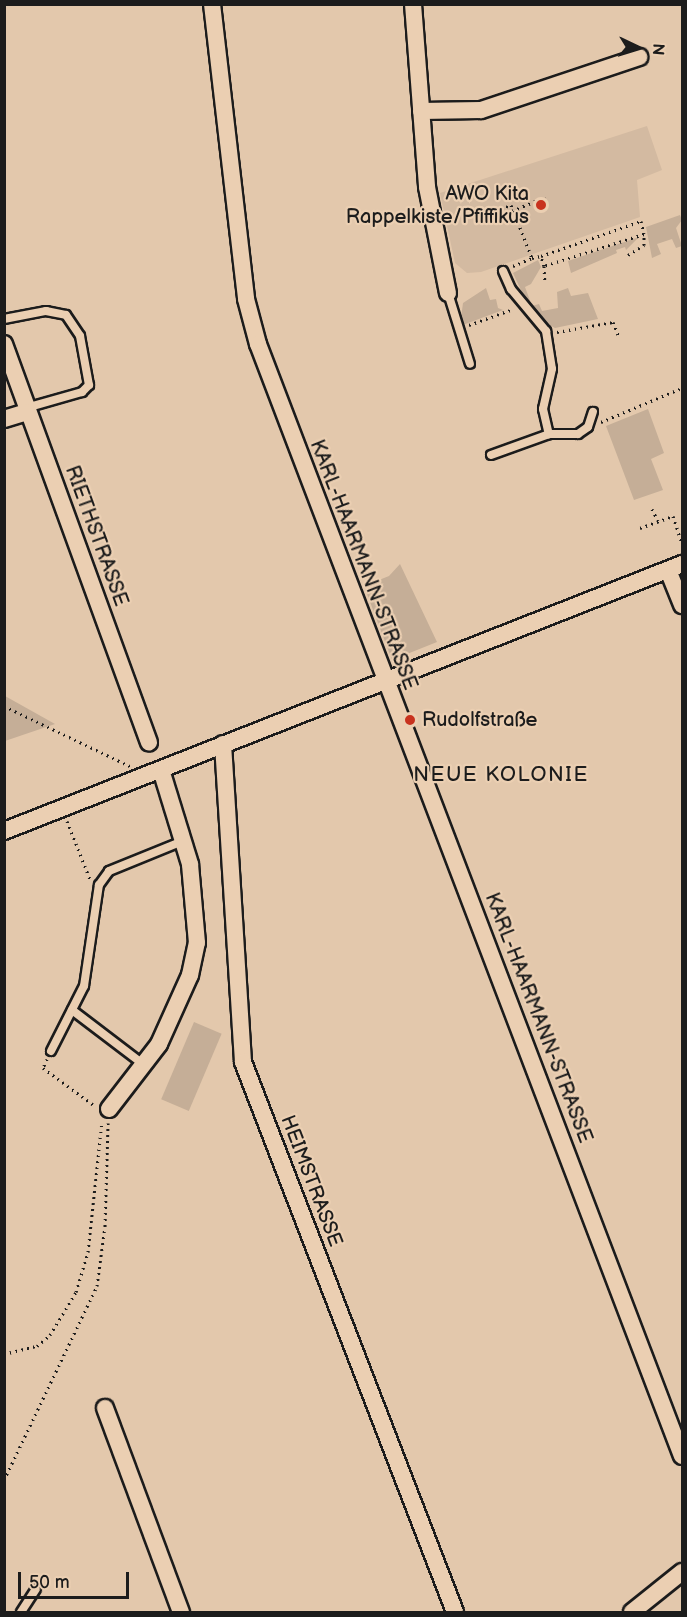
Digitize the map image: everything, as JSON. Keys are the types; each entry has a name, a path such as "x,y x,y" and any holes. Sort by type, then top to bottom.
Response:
{"street":[{"name":"KARL-HAARMANN-STRASSE","path":"212,4 250,321 383,680 682,1456"},
{"path":"413,4 427,187 448,294"},
{"path":"421,111 481,110 639,57"},
{"name":"RIETHSTRASSE","path":"4,344 149,742"},
{"path":"4,419 27,410"},
{"path":"4,831 675,567 682,605"},
{"name":"HEIMSTRASSE","path":"223,744 243,1062 455,1612"},
{"path":"109,1109 159,1044 190,975 197,943 196,908 183,841 155,773"},
{"path":"105,1408 181,1612"},
{"path":"632,1612 682,1572"}],"lane":[{"path":"504,271 523,305 547,334 552,369 543,409 549,434"},
{"path":"448,294 470,364"},
{"path":"4,319 46,311 66,315 82,345 89,385 81,392 27,410"},
{"path":"491,455 549,434 578,434 588,427 593,412"},
{"path":"51,1051 84,986 99,885 109,872 183,841"},
{"path":"72,1010 143,1064"},
{"path":"21,1612 36,1589"}],"path":[{"path":"512,211 545,197"},
{"path":"495,211 511,205 532,258"},
{"path":"504,271 532,258 641,221 644,245 628,255"},
{"path":"543,266 644,234"},
{"path":"540,256 545,283"},
{"path":"458,329 523,305"},
{"path":"547,334 614,322 619,337"},
{"path":"588,427 682,388"},
{"path":"652,509 658,521"},
{"path":"640,528 673,516 682,543"},
{"path":"5,706 155,773"},
{"path":"69,826 87,877 99,885"},
{"path":"51,1051 43,1068 96,1106 109,1109"},
{"path":"4,1354 37,1346 50,1335 76,1292 88,1252 102,1119 109,1109"},
{"path":"4,1480 97,1286 105,1226 109,1109"}],"shaded area":[{"name":"AWO Kita Rappelkiste/Pfiffikus","path":"647,126 662,170 637,180 640,217 481,272 467,273 455,263 440,193"},
{"path":"680,215 682,220 676,228 682,246 676,248 672,239 657,244 661,254 652,258 646,227"},
{"path":"639,237 626,250 625,247 616,250 617,253 571,273 568,261"},
{"path":"538,260 541,267 531,284 525,287 532,306 539,304 542,311 558,308 557,292 568,288 571,296 588,293 598,319 555,328 544,322 526,301 513,273"},
{"path":"486,288 490,300 496,299 498,308 503,310 460,326 463,303"},
{"path":"648,409 664,453 651,459 663,490 634,500 606,426"},
{"path":"400,564 437,642 392,660 364,586 389,576"},
{"path":"5,696 55,724 5,741"},
{"path":"194,1022 222,1034 189,1111 161,1099"}],"place":[{"name":"AWO Kita Rappelkiste/Pfiffikus","path":"541,205"},
{"name":"Rudolfstraße","path":"410,720"}],"district":[{"name":"NEUE KOLONIE","path":"501,775"}]}
